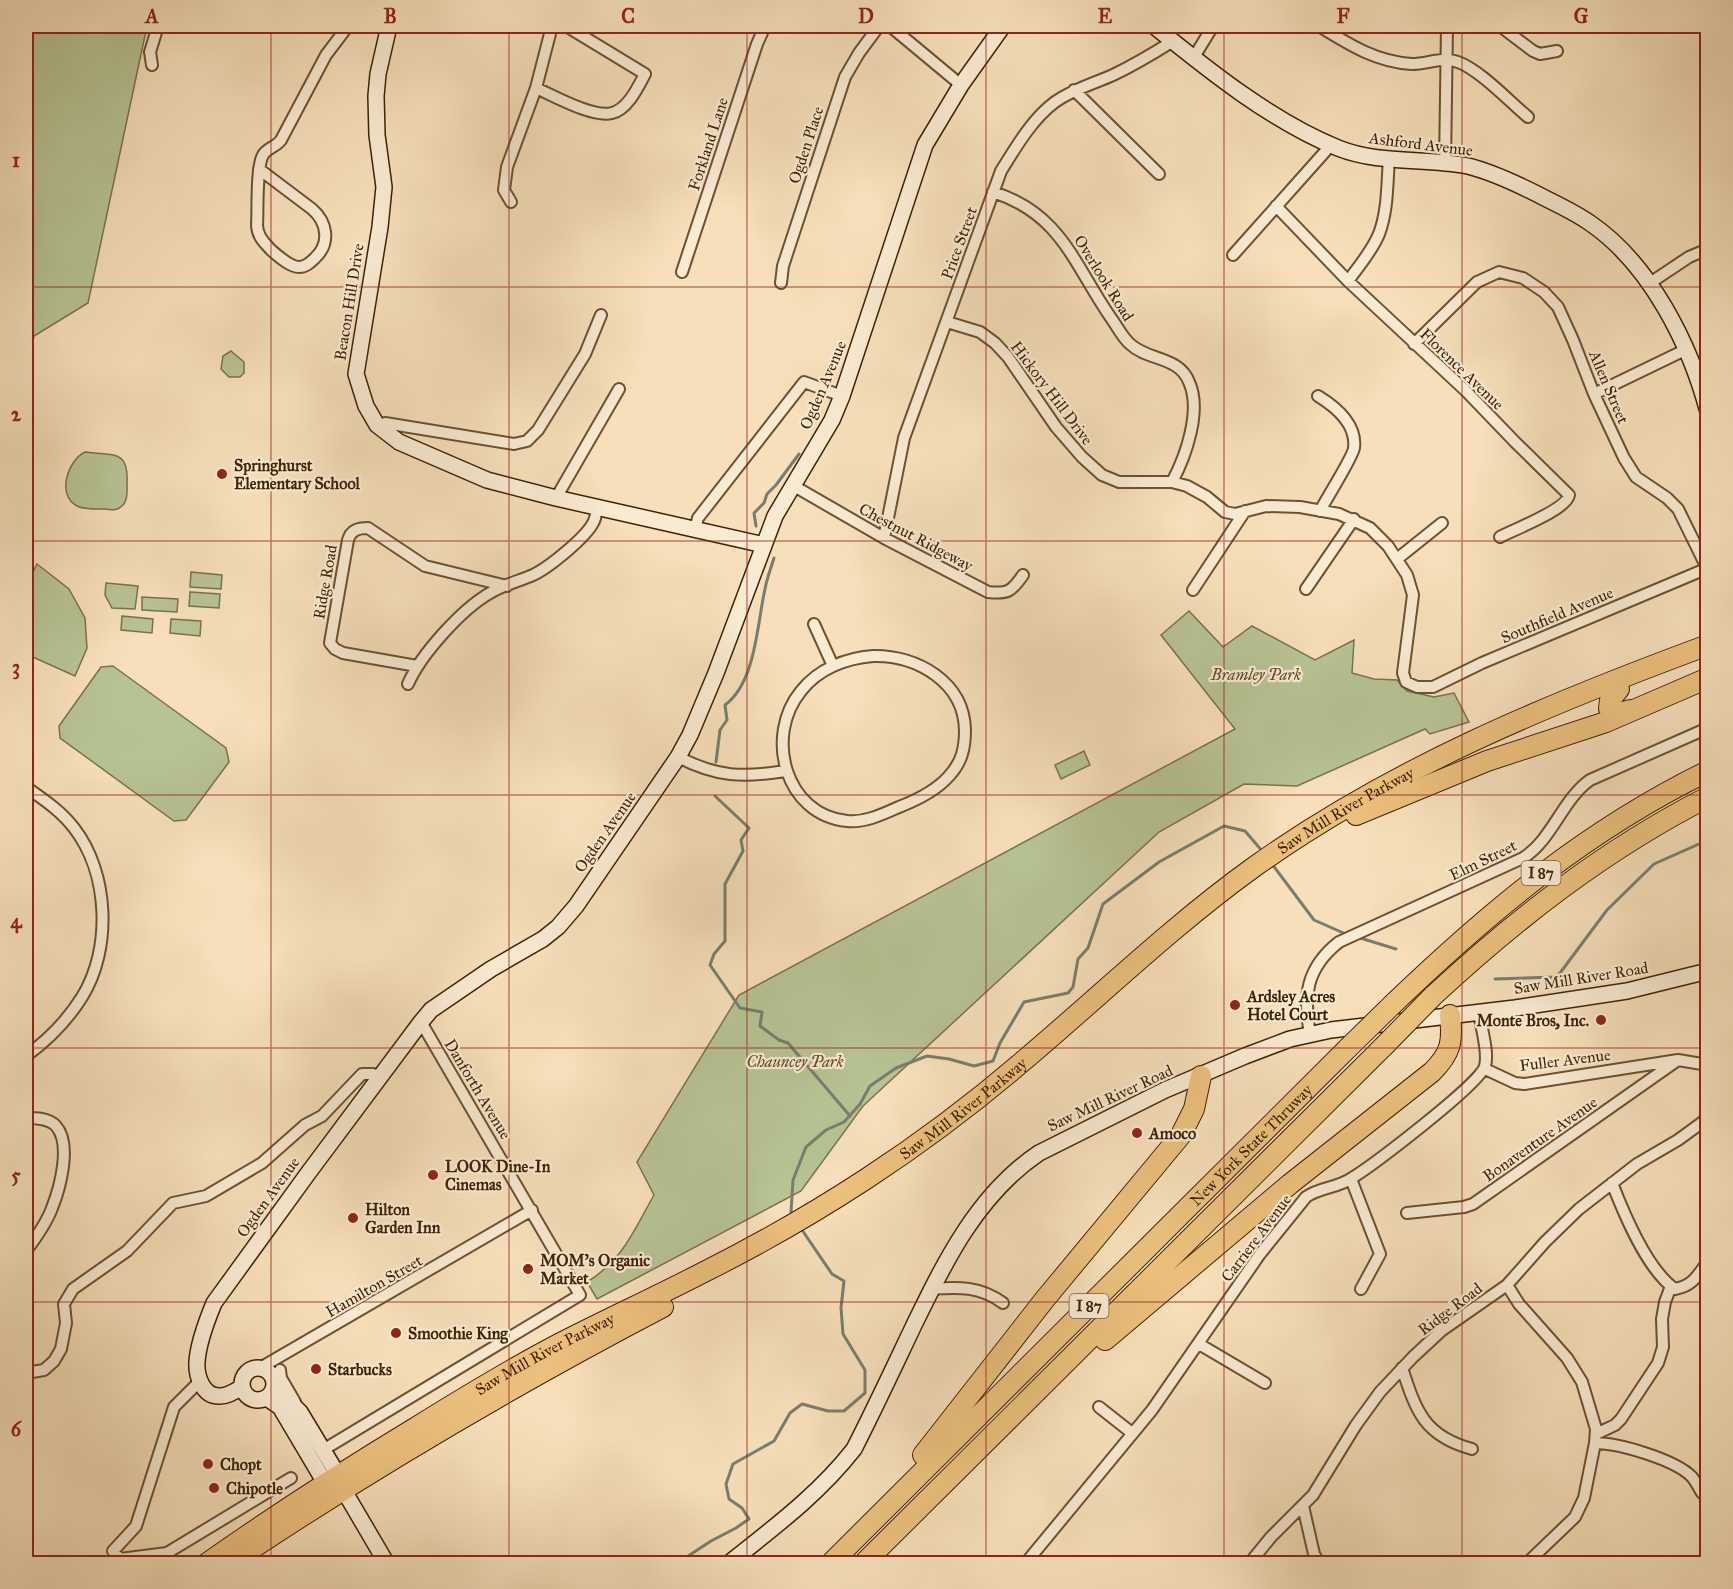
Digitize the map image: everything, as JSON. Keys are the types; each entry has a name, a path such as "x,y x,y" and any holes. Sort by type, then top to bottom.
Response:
{"highway":[{"name":"Saw Mill River Parkway","path":"206,1563 525,1362 789,1232 902,1167 973,1115 1032,1067 1260,870 1378,790 1474,740 1562,700 1707,645"},
{"name":"Saw Mill River Parkway","path":"1283,854 1490,744 1619,688 1707,656"},
{"path":"1356,815 1478,764 1606,722 1707,678"},
{"path":"1619,688 1609,702 1611,710 1616,714 1636,708"},
{"name":"New York State Thruway","path":"837,1557 1348,1048 1472,929 1539,875 1619,820 1707,771"},
{"name":"New York State Thruway","path":"863,1563 1433,996 1504,932 1555,892 1636,837 1707,797"},
{"path":"1008,1419 1290,1184 1432,1072 1450,1048 1452,1038 1450,1016"},
{"path":"837,1557 941,1433 1045,1299 1174,1145 1191,1118 1201,1076"},
{"name":"Saw Mill River Parkway","path":"229,1563 335,1482"}],"street":[{"path":"152,65 150,52 158,26"},
{"path":"259,169 320,215 327,237 320,254 305,266 294,266 278,256 258,235 259,169 262,156 281,140 326,55 348,26"},
{"name":"Beacon Hill Drive","path":"389,26 378,74 376,96 377,135 384,187 380,227 356,374 366,406 377,425 399,442 487,480 597,508 764,545"},
{"path":"511,202 504,190 507,167 536,88 552,26"},
{"path":"536,88 596,113 612,113 624,106 645,74 566,26"},
{"name":"Forkland Lane","path":"682,272 757,44 765,26"},
{"name":"Ogden Place","path":"781,283 783,266 845,77 879,26"},
{"path":"890,26 961,85"},
{"name":"Ogden Avenue","path":"200,1382 196,1362 214,1303 421,1022 431,1010 491,969 543,939 558,927 576,906 678,757 690,735 716,673 775,516 832,420 842,396 925,145 961,85 1003,26"},
{"name":"Ashford Avenue","path":"1154,26 1248,97 1303,133 1368,158 1466,166 1496,174 1565,207 1592,225 1608,238 1650,283 1670,315 1707,408"},
{"path":"1194,57 1214,26"},
{"path":"1319,26 1361,52 1387,60 1414,64 1447,59 1465,65 1527,117"},
{"path":"1445,164 1447,26"},
{"path":"1500,26 1533,51 1540,54 1557,51"},
{"name":"Price Street","path":"884,538 904,438 1001,171 1026,133 1054,102 1074,90 1141,61 1173,41"},
{"path":"1074,90 1160,174"},
{"path":"1233,255 1331,145"},
{"path":"1348,281 1371,249 1379,233 1385,211 1389,159"},
{"name":"Overlook Road","path":"993,192 1011,198 1043,219 1065,242 1097,298 1129,344 1149,357 1163,359 1181,368 1190,382 1194,405 1192,430 1172,482"},
{"name":"Florence Avenue","path":"1276,206 1348,281 1487,411 1569,495 1568,501 1559,507 1500,537"},
{"path":"1650,283 1689,257 1707,249"},
{"name":"Allen Street","path":"1414,344 1477,282 1499,272 1523,278 1544,292 1558,307 1574,340 1594,394 1624,458 1636,477 1667,498 1678,509 1707,568"},
{"path":"377,425 385,423 514,444 527,441 538,430 585,354 601,315"},
{"name":"Hickory Hill Drive","path":"947,322 980,332 995,343 1008,357 1056,427 1082,457 1102,475 1119,482 1172,482 1187,486 1207,497 1225,512 1235,514 1266,506 1300,507 1354,519 1370,528 1397,559 1407,575 1413,595 1403,673 1406,681 1417,687"},
{"path":"1594,394 1685,350"},
{"path":"695,529 698,518 804,382 842,396"},
{"path":"556,498 619,389"},
{"path":"1318,396 1334,406 1353,431 1355,450 1320,511"},
{"name":"Chestnut Ridgeway","path":"794,486 884,538 988,592 1004,594 1014,587 1023,575"},
{"path":"408,684 417,666 429,650 465,612 490,593 536,574 571,548 594,522 597,508"},
{"path":"1193,591 1245,511"},
{"path":"1306,589 1354,519"},
{"path":"1397,559 1442,523"},
{"name":"Ridge Road","path":"417,666 343,653 330,643 348,540 353,531 368,528 425,566 507,586"},
{"name":"Southfield Avenue","path":"1417,687 1433,687 1482,663 1707,568"},
{"path":"814,624 833,666"},
{"path":"886,656 908,660 930,671 948,686 962,706 965,734 963,755 949,777 925,795 880,815 854,821 831,818 811,807 793,787 785,771 782,736 788,713 801,690 833,666 855,658 886,656"},
{"name":"Elm Street","path":"1310,1034 1306,1012 1307,988 1318,965 1335,945 1527,856 1584,785 1607,771 1707,728"},
{"path":"678,757 699,768 739,776 759,776 785,771"},
{"path":"26,787 49,802 75,828 91,858 98,878 102,910 100,948 83,996 64,1022 41,1045 26,1056"},
{"name":"Saw Mill River Road","path":"728,1563 790,1515 838,1470 854,1449 950,1254 976,1214 997,1189 1029,1159 1165,1090 1260,1050 1310,1034 1627,991 1707,971"},
{"path":"1479,1012 1487,1056 1485,1069"},
{"name":"Danforth Avenue","path":"323,1450 580,1295 421,1022"},
{"name":"Fuller Avenue","path":"1485,1069 1515,1083 1524,1084 1678,1060 1707,1065"},
{"name":"Bonaventure Avenue","path":"1407,1213 1473,1204 1678,1060"},
{"name":"Carriere Avenue","path":"1025,1563 1132,1433 1186,1363 1260,1254 1306,1197 1313,1192 1351,1179 1448,1105 1485,1069"},
{"path":"26,1374 44,1370 54,1361 61,1349 66,1323 64,1304 73,1289 127,1251 173,1203 206,1196 262,1163 305,1125 322,1116 362,1074 373,1074 379,1077"},
{"name":"Ridge Road","path":"1250,1563 1303,1506 1323,1480 1356,1425 1380,1392 1402,1368 1441,1331 1507,1285 1545,1242 1579,1209 1637,1164 1678,1140 1707,1117"},
{"path":"26,1118 46,1120 56,1126 64,1143 64,1158 52,1209 26,1251"},
{"path":"1351,1179 1380,1254 1361,1289"},
{"path":"1612,1183 1630,1229 1665,1282 1675,1289 1687,1287 1697,1278 1707,1261"},
{"name":"Hamilton Street","path":"260,1368 532,1210"},
{"path":"1507,1285 1519,1304 1567,1358 1582,1382 1595,1438 1584,1498 1575,1516 1570,1524 1526,1563"},
{"path":"1595,1438 1621,1419 1658,1363 1663,1347 1662,1319 1671,1286"},
{"path":"932,1289 962,1287 990,1294 1003,1303"},
{"path":"1199,1344 1265,1383"},
{"path":"291,1352 276,1377 273,1392 267,1398 252,1400 242,1387 243,1377 255,1368 268,1371 276,1377 281,1393 300,1412 323,1450 335,1482"},
{"path":"1402,1368 1414,1406 1430,1428 1454,1444 1472,1449"},
{"path":"242,1387 221,1396 207,1391 200,1382 174,1407 136,1526 113,1551 120,1559 167,1553 291,1478"},
{"path":"267,1398 280,1407 335,1482 387,1563"},
{"path":"1099,1407 1132,1433"},
{"path":"1595,1438 1671,1462 1693,1478 1702,1493"},
{"path":"1303,1506 1314,1554 1320,1563"}],"green space":[{"path":"26,26 147,26 88,303 34,336 26,375"},
{"path":"231,351 244,362 244,373 240,377 229,377 221,369 223,356"},
{"path":"85,452 118,456 122,460 127,473 127,493 124,504 120,508 114,510 87,509 71,501 66,486 69,470 79,456"},
{"path":"37,564 69,589 85,618 87,648 75,676 26,654 26,586"},
{"path":"191,572 222,575 221,589 190,587"},
{"path":"106,583 138,586 135,609 112,608 105,595"},
{"path":"190,592 220,594 219,608 189,606"},
{"path":"142,597 178,599 177,612 142,610"},
{"name":"Chauncey Park","path":"1189,611 1223,647 1252,626 1315,660 1354,640 1352,673 1374,679 1397,680 1407,691 1434,697 1454,693 1469,722 1430,734 1425,729 1297,786 1244,784 1159,832 863,1106 801,1191 597,1299 587,1282 619,1254 654,1195 637,1162 739,995 1235,729 1161,635"},
{"path":"122,616 153,619 152,633 121,630"},
{"path":"171,619 201,621 200,636 170,633"},
{"path":"113,666 226,748 229,762 186,820 174,821 60,738 59,726 101,667"},
{"path":"1084,751 1090,765 1061,779 1055,765"}],"waterway":[{"path":"756,526 754,513 764,503 767,494 799,454"},
{"path":"716,762 720,730 727,720 725,705 735,695 749,667 774,558"},
{"path":"715,796 749,828 741,840 743,851 725,884 725,941 714,954 710,965 740,1008 762,1012 760,1026 779,1040 788,1043 850,1116"},
{"path":"794,1216 791,1212 793,1180 806,1147 826,1130 844,1122 860,1104 870,1086 896,1068 927,1056 974,1066 993,1061 1000,1043 1024,1002 1068,993 1073,987 1078,959 1088,948 1103,904 1159,862 1224,826 1245,831 1263,852"},
{"path":"1495,979 1557,977 1607,910 1654,864 1708,840"},
{"path":"1272,864 1314,920 1348,935"},
{"path":"1357,937 1396,949"},
{"path":"676,1564 749,1519 742,1508 729,1499 726,1484 733,1464 774,1441 790,1413 802,1404 828,1411 844,1411 865,1393 865,1370 843,1334 841,1308 844,1281 832,1274 800,1227"}],"place":[{"name":"Springhurst Elementary School","path":"222,474"},
{"name":"Ardsley Acres Hotel Court","path":"1235,1005"},
{"name":"Monte Bros, Inc.","path":"1601,1020"},
{"name":"Amoco","path":"1137,1133"},
{"name":"LOOK Dine-In Cinemas","path":"433,1175"},
{"name":"Hilton Garden Inn","path":"353,1218"},
{"name":"MOM's Organic Market","path":"528,1269"},
{"name":"Smoothie King","path":"396,1333"},
{"name":"Starbucks","path":"316,1369"},
{"name":"Chopt","path":"208,1464"},
{"name":"Chipotle","path":"214,1488"}],"park label":[{"name":"Bramley Park","path":"1256,674"}]}
